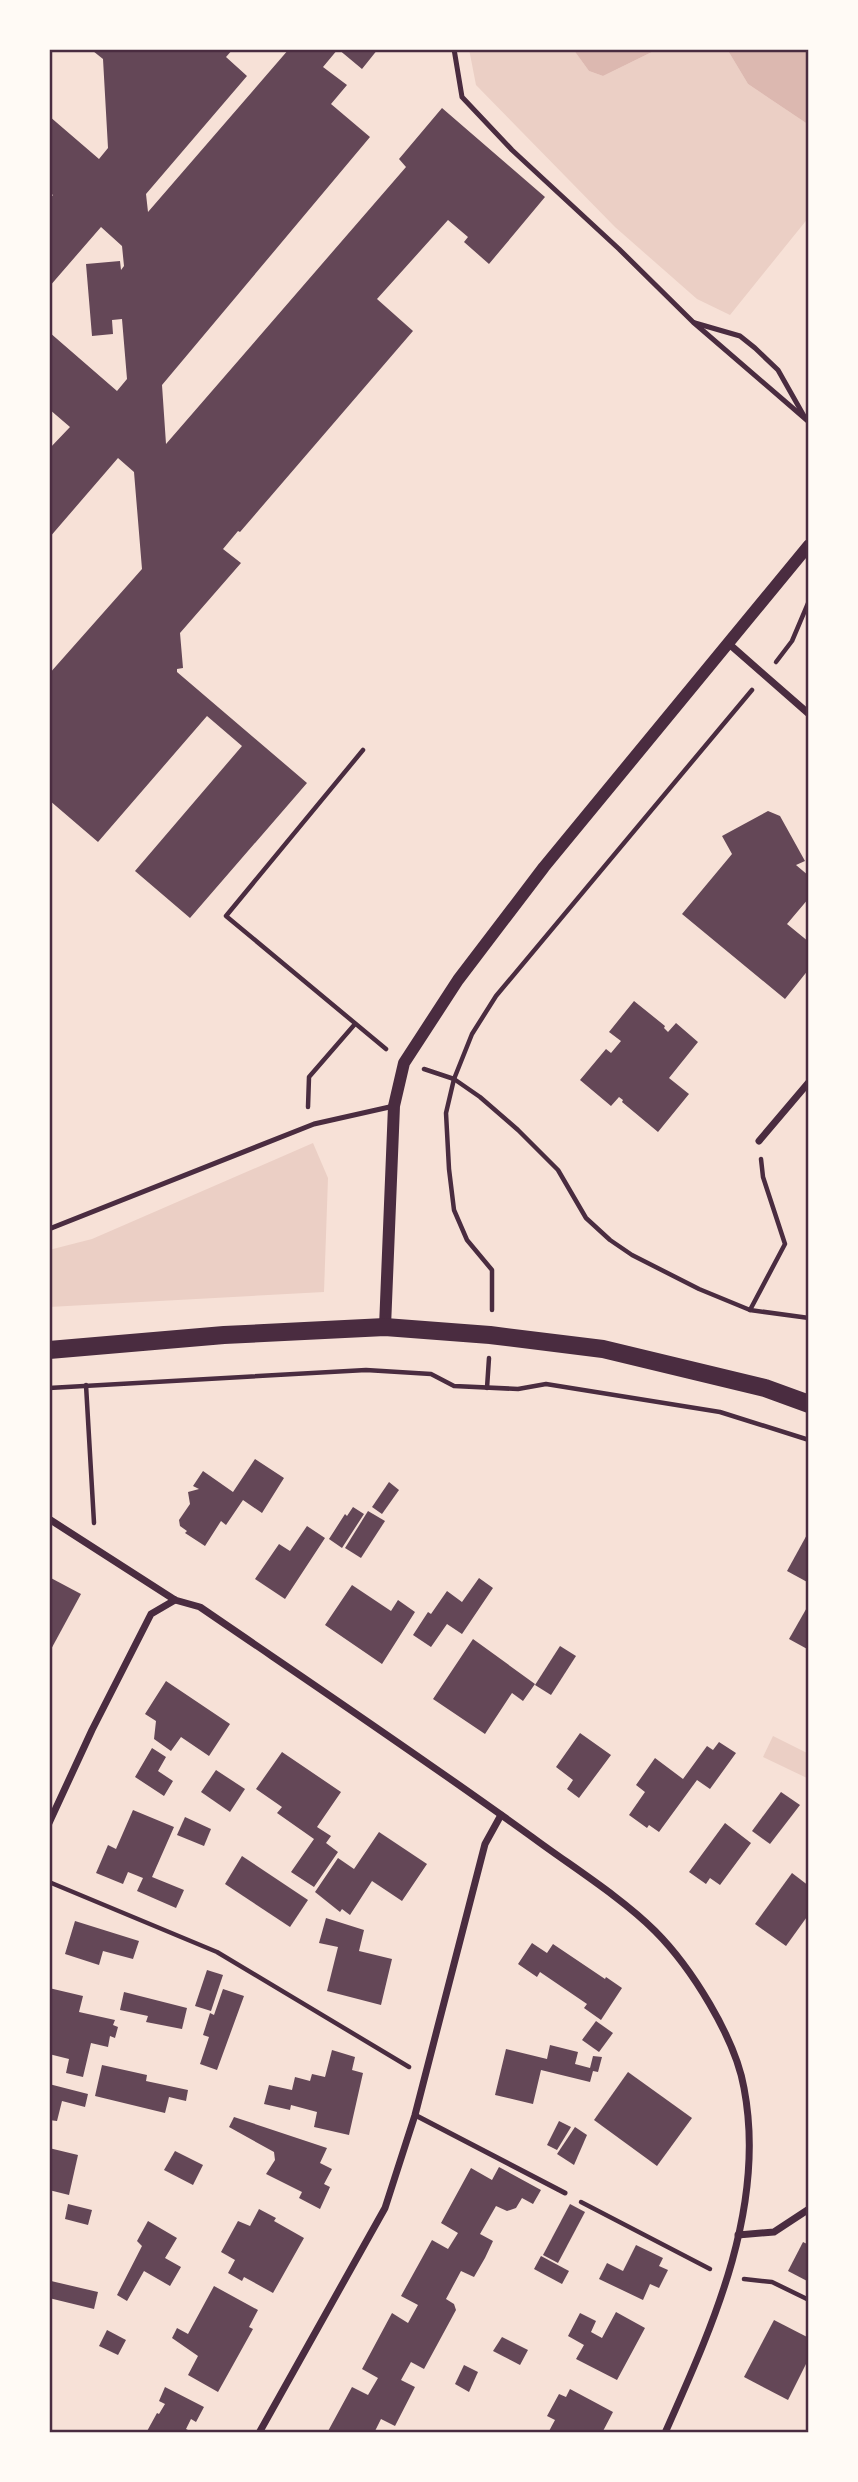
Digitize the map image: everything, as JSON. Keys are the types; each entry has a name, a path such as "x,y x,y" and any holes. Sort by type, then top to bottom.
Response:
{"main road":[{"path":"49,1350 225,1335 385,1326 603,1349 765,1388 809,1404"}],"street":[{"path":"385,1326 394,1106 404,1063 458,979 544,867 809,545"},
{"path":"728,643 809,714"},
{"path":"759,1141 809,1082"},
{"path":"49,1519 175,1600 200,1607 502,1815 655,1931 708,2000 729,2043 744,2087 748,2166 738,2235 727,2278 706,2340 665,2433"},
{"path":"49,1824 92,1730 151,1614 175,1600"},
{"path":"259,2433 385,2208 426,2076 485,1844 502,1815"},
{"path":"738,2235 774,2232 809,2209"}],"lane":[{"path":"454,49 462,97 512,150 693,322 807,420"},
{"path":"693,322 740,336 778,370 807,420"},
{"path":"49,1229 307,1126 394,1106"},
{"path":"415,2115 565,2193"}],"path":[{"path":"488,1388 494,1294 492,1269 467,1240 454,1210 446,1113 454,1079 472,1034 496,996 765,676 792,641 809,601"},
{"path":"363,750 226,916 404,1063 454,1079 480,1097 558,1170 586,1218 610,1240 632,1255 699,1289 750,1310 809,1318"},
{"path":"307,1126 309,1077 355,1024"},
{"path":"750,1310 785,1244 763,1177 759,1141"},
{"path":"49,1388 366,1370 431,1374 454,1386 518,1389 546,1384 720,1412 809,1440"},
{"path":"86,1385 95,1549"},
{"path":"49,1882 217,1952 426,2076"},
{"path":"565,2193 727,2278 772,2282 809,2300"}],"shaded area":[{"path":"469,49 573,49 589,71 603,76 658,49 727,49 748,84 809,125 809,217 730,315 697,299 615,227 476,85"},
{"path":"573,49 658,49 603,76 589,71"},
{"path":"727,49 809,49 809,125 748,84"},
{"path":"313,1143 328,1178 324,1292 49,1307 49,1250 92,1239"},
{"path":"773,1736 809,1754 809,1779 763,1757"}],"building":[{"path":"233,49 226,57 247,76 146,194 148,212 289,49 338,49 323,67 347,85 331,104 370,137 162,385 166,444 406,167 399,159 442,108 545,197 489,264 464,242 468,237 448,220 377,299 413,331 223,549 241,563 180,633 183,668 177,669 177,672 307,783 190,918 135,871 242,746 207,716 98,842 49,800 49,674 142,569 134,472 118,458 49,538 49,449 70,427 49,409 49,332 117,391 127,379 122,319 112,320 113,334 92,336 86,264 120,261 121,270 124,266 122,246 101,227 49,287 49,200 53,195 49,192 49,116 99,159 108,148 103,59 93,51"},
{"path":"338,49 378,49 362,69"},
{"path":"768,811 780,816 805,861 796,865 809,876 809,898 787,924 809,942 809,969 785,999 682,914 732,854 722,836"},
{"path":"634,1001 665,1026 668,1032 676,1023 698,1042 669,1078 689,1094 658,1132 619,1097 611,1106 580,1080 606,1049 611,1053 621,1041 609,1032"},
{"path":"255,1459 284,1478 262,1513 243,1500 226,1525 221,1521 205,1546 185,1533 187,1531 180,1526 179,1520 190,1504 188,1492 199,1489 193,1486 203,1471 233,1492"},
{"path":"389,1482 399,1490 382,1514 372,1507"},
{"path":"353,1507 364,1514 342,1548 329,1539 345,1514 347,1516"},
{"path":"368,1511 385,1521 361,1558 345,1548"},
{"path":"307,1526 325,1538 285,1599 255,1579 279,1544 290,1551"},
{"path":"809,1531 809,1583 787,1571"},
{"path":"49,1577 81,1594 49,1653"},
{"path":"479,1578 493,1588 462,1634 447,1624 431,1647 413,1635 428,1612 431,1614 447,1591 462,1602"},
{"path":"352,1585 391,1611 398,1600 415,1612 382,1664 325,1625"},
{"path":"809,1604 809,1650 789,1639"},
{"path":"473,1639 535,1684 523,1701 512,1693 485,1734 433,1699"},
{"path":"560,1646 576,1656 551,1695 535,1685"},
{"path":"166,1681 230,1724 209,1756 181,1737 171,1751 154,1739 156,1721 145,1714"},
{"path":"580,1733 611,1755 579,1798 567,1789 573,1780 556,1767"},
{"path":"719,1742 736,1753 710,1789 697,1780 659,1832 649,1825 647,1828 629,1815 645,1792 636,1785 655,1758 683,1779 707,1746 713,1750"},
{"path":"152,1748 166,1757 158,1771 173,1781 164,1796 135,1777"},
{"path":"282,1752 341,1792 317,1827 331,1836 326,1843 338,1852 314,1887 291,1872 314,1839 277,1813 282,1807 256,1789"},
{"path":"216,1770 245,1789 230,1812 201,1792"},
{"path":"781,1792 800,1805 770,1844 752,1831"},
{"path":"133,1810 174,1827 152,1877 184,1890 176,1908 137,1891 143,1878 128,1872 123,1884 96,1873 108,1845 116,1849"},
{"path":"185,1817 211,1829 204,1846 177,1835"},
{"path":"725,1823 751,1843 720,1885 710,1878 706,1884 689,1872"},
{"path":"379,1832 427,1864 402,1901 372,1881 350,1915 342,1909 340,1912 315,1892 338,1858 354,1869"},
{"path":"242,1856 308,1900 290,1927 225,1884"},
{"path":"792,1873 809,1886 809,1914 786,1946 755,1924"},
{"path":"326,1918 364,1930 359,1951 392,1959 381,2005 327,1991 338,1947 319,1943"},
{"path":"75,1921 139,1941 133,1959 103,1951 99,1965 65,1954"},
{"path":"532,1943 547,1953 553,1944 622,1988 601,2020 584,2008 587,2004 540,1972 537,1977 518,1964"},
{"path":"207,1970 223,1975 211,2011 195,2006"},
{"path":"49,1988 83,1996 79,2012 115,2020 113,2025 118,2027 115,2038 110,2036 108,2047 91,2043 83,2077 66,2073 69,2059 49,2054"},
{"path":"223,1989 244,1996 217,2070 200,2064 209,2037 203,2035 210,2013 214,2015"},
{"path":"124,1992 187,2008 182,2029 146,2022 148,2016 120,2010"},
{"path":"596,2021 613,2033 599,2052 582,2040"},
{"path":"550,2045 578,2052 575,2064 590,2068 593,2056 602,2057 598,2072 593,2071 590,2082 541,2070 533,2104 495,2095 506,2049 547,2059"},
{"path":"332,2050 355,2057 352,2070 363,2073 349,2135 314,2127 317,2112 291,2105 290,2110 264,2104 269,2085 292,2090 295,2077 310,2081 312,2074 325,2077"},
{"path":"102,2065 147,2075 146,2081 188,2090 186,2101 169,2097 165,2113 95,2096"},
{"path":"628,2072 692,2118 657,2166 594,2120"},
{"path":"49,2084 88,2094 85,2107 62,2101 57,2121 49,2120"},
{"path":"234,2117 327,2148 320,2163 332,2169 324,2184 330,2187 320,2209 299,2198 302,2192 266,2174 275,2160 274,2152 229,2127"},
{"path":"559,2121 571,2127 557,2150 547,2145"},
{"path":"575,2127 587,2135 574,2165 557,2154"},
{"path":"49,2148 78,2155 69,2195 49,2190"},
{"path":"175,2151 203,2165 193,2185 164,2170"},
{"path":"499,2167 541,2190 533,2204 522,2198 516,2208 507,2211 496,2206 480,2234 493,2241 485,2258 474,2277 461,2271 446,2299 454,2304 456,2310 424,2369 411,2362 401,2380 415,2387 395,2426 381,2419 374,2433 327,2433 352,2387 368,2395 378,2378 362,2369 392,2313 408,2323 418,2305 401,2296 432,2240 448,2249 458,2233 441,2223 471,2168 492,2180"},
{"path":"68,2204 92,2210 88,2225 65,2219"},
{"path":"570,2204 585,2212 558,2263 543,2255"},
{"path":"259,2209 304,2238 273,2293 244,2277 242,2281 228,2273 235,2260 221,2252 238,2221 250,2226"},
{"path":"148,2221 177,2238 165,2258 181,2267 170,2286 144,2271 127,2301 117,2295 142,2246 137,2241"},
{"path":"803,2242 809,2245 809,2282 788,2271"},
{"path":"636,2245 663,2258 659,2266 668,2270 659,2288 650,2284 643,2300 599,2279 607,2263 623,2271"},
{"path":"541,2256 569,2271 562,2284 534,2269"},
{"path":"51,2281 98,2292 94,2309 49,2298"},
{"path":"214,2286 258,2310 249,2327 253,2329 218,2392 188,2375 198,2356 172,2338 177,2328 188,2334"},
{"path":"616,2312 645,2328 617,2380 576,2359 584,2345 568,2336 580,2313 596,2321 591,2332 602,2338"},
{"path":"774,2320 809,2338 809,2358 788,2400 744,2377"},
{"path":"107,2330 126,2340 118,2355 99,2346"},
{"path":"502,2337 528,2350 520,2365 493,2351"},
{"path":"464,2365 478,2372 469,2392 455,2384"},
{"path":"165,2387 204,2407 196,2422 191,2419 186,2429 194,2433 146,2433 165,2404 159,2401"},
{"path":"570,2389 613,2412 602,2433 548,2433 555,2420 547,2416 559,2394 566,2397"}]}
